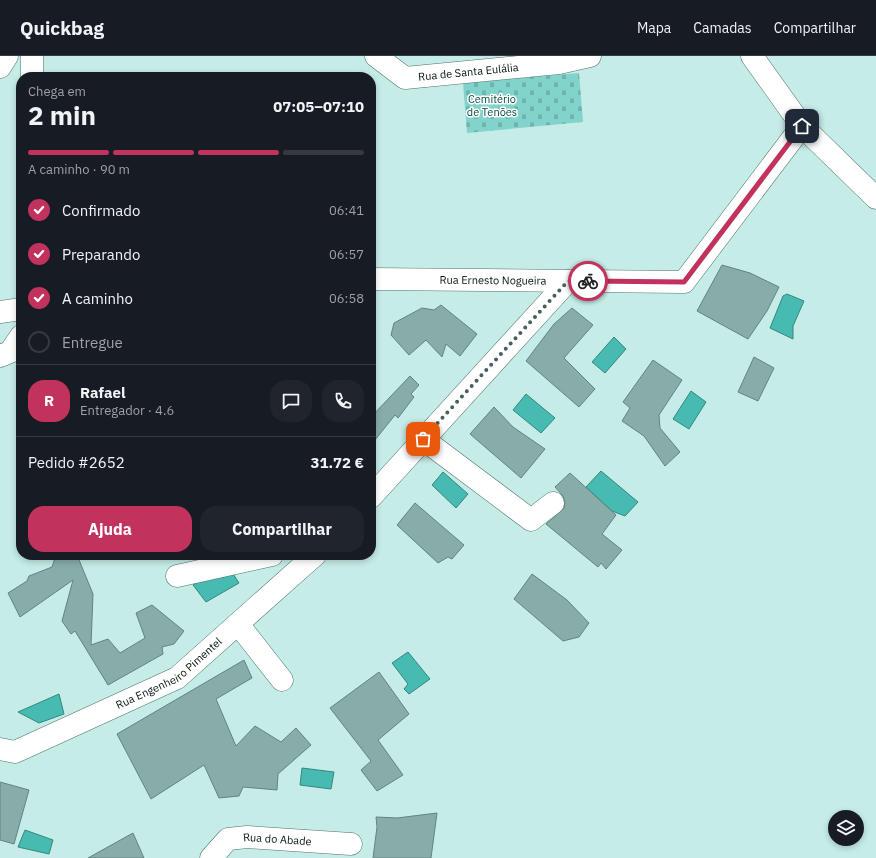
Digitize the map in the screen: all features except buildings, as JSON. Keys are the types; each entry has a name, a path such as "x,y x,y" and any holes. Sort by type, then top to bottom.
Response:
{"street":[{"path":"0,67 7,56"},
{"path":"32,56 32,72"},
{"name":"Rua de Santa Eulália","path":"376,56 405,78 559,63 590,56"},
{"path":"752,56 802,126 876,198"},
{"name":"Rua Ernesto Nogueira","path":"376,279 684,282 802,126"},
{"path":"376,491 568,281"},
{"path":"0,312 16,310"},
{"path":"0,356 10,352 16,343"},
{"path":"423,439 531,520 554,503"},
{"path":"178,576 250,560"},
{"name":"Rua Engenheiro Pimentel","path":"0,749 15,752 177,678 310,560"},
{"path":"238,624 282,680"},
{"name":"Rua do Abade","path":"211,858 228,839 247,837 351,844"}],"green space":[{"name":"Cemitério de Tenões","path":"579,73 583,122 467,133 463,83"}],"shaded area":[{"path":"787,294 804,301 793,326 793,339 770,328 783,296"},
{"path":"614,337 626,349 605,373 592,362"},
{"path":"691,391 706,402 689,429 673,419"},
{"path":"526,394 555,418 541,433 513,410"},
{"path":"601,471 638,502 625,516 612,511 586,487"},
{"path":"443,472 468,494 456,508 432,485"},
{"path":"230,569 239,583 206,602 193,585 215,572"},
{"path":"408,652 430,679 409,694 404,689 408,684 392,663"},
{"path":"59,694 64,714 39,723 18,712"},
{"path":"302,768 334,772 331,789 300,785"},
{"path":"25,830 53,840 49,854 18,847"}],"way so far":[{"path":"423,439 568,281 588,281"}],"route":[{"path":"588,281 684,282 802,126"}]}
